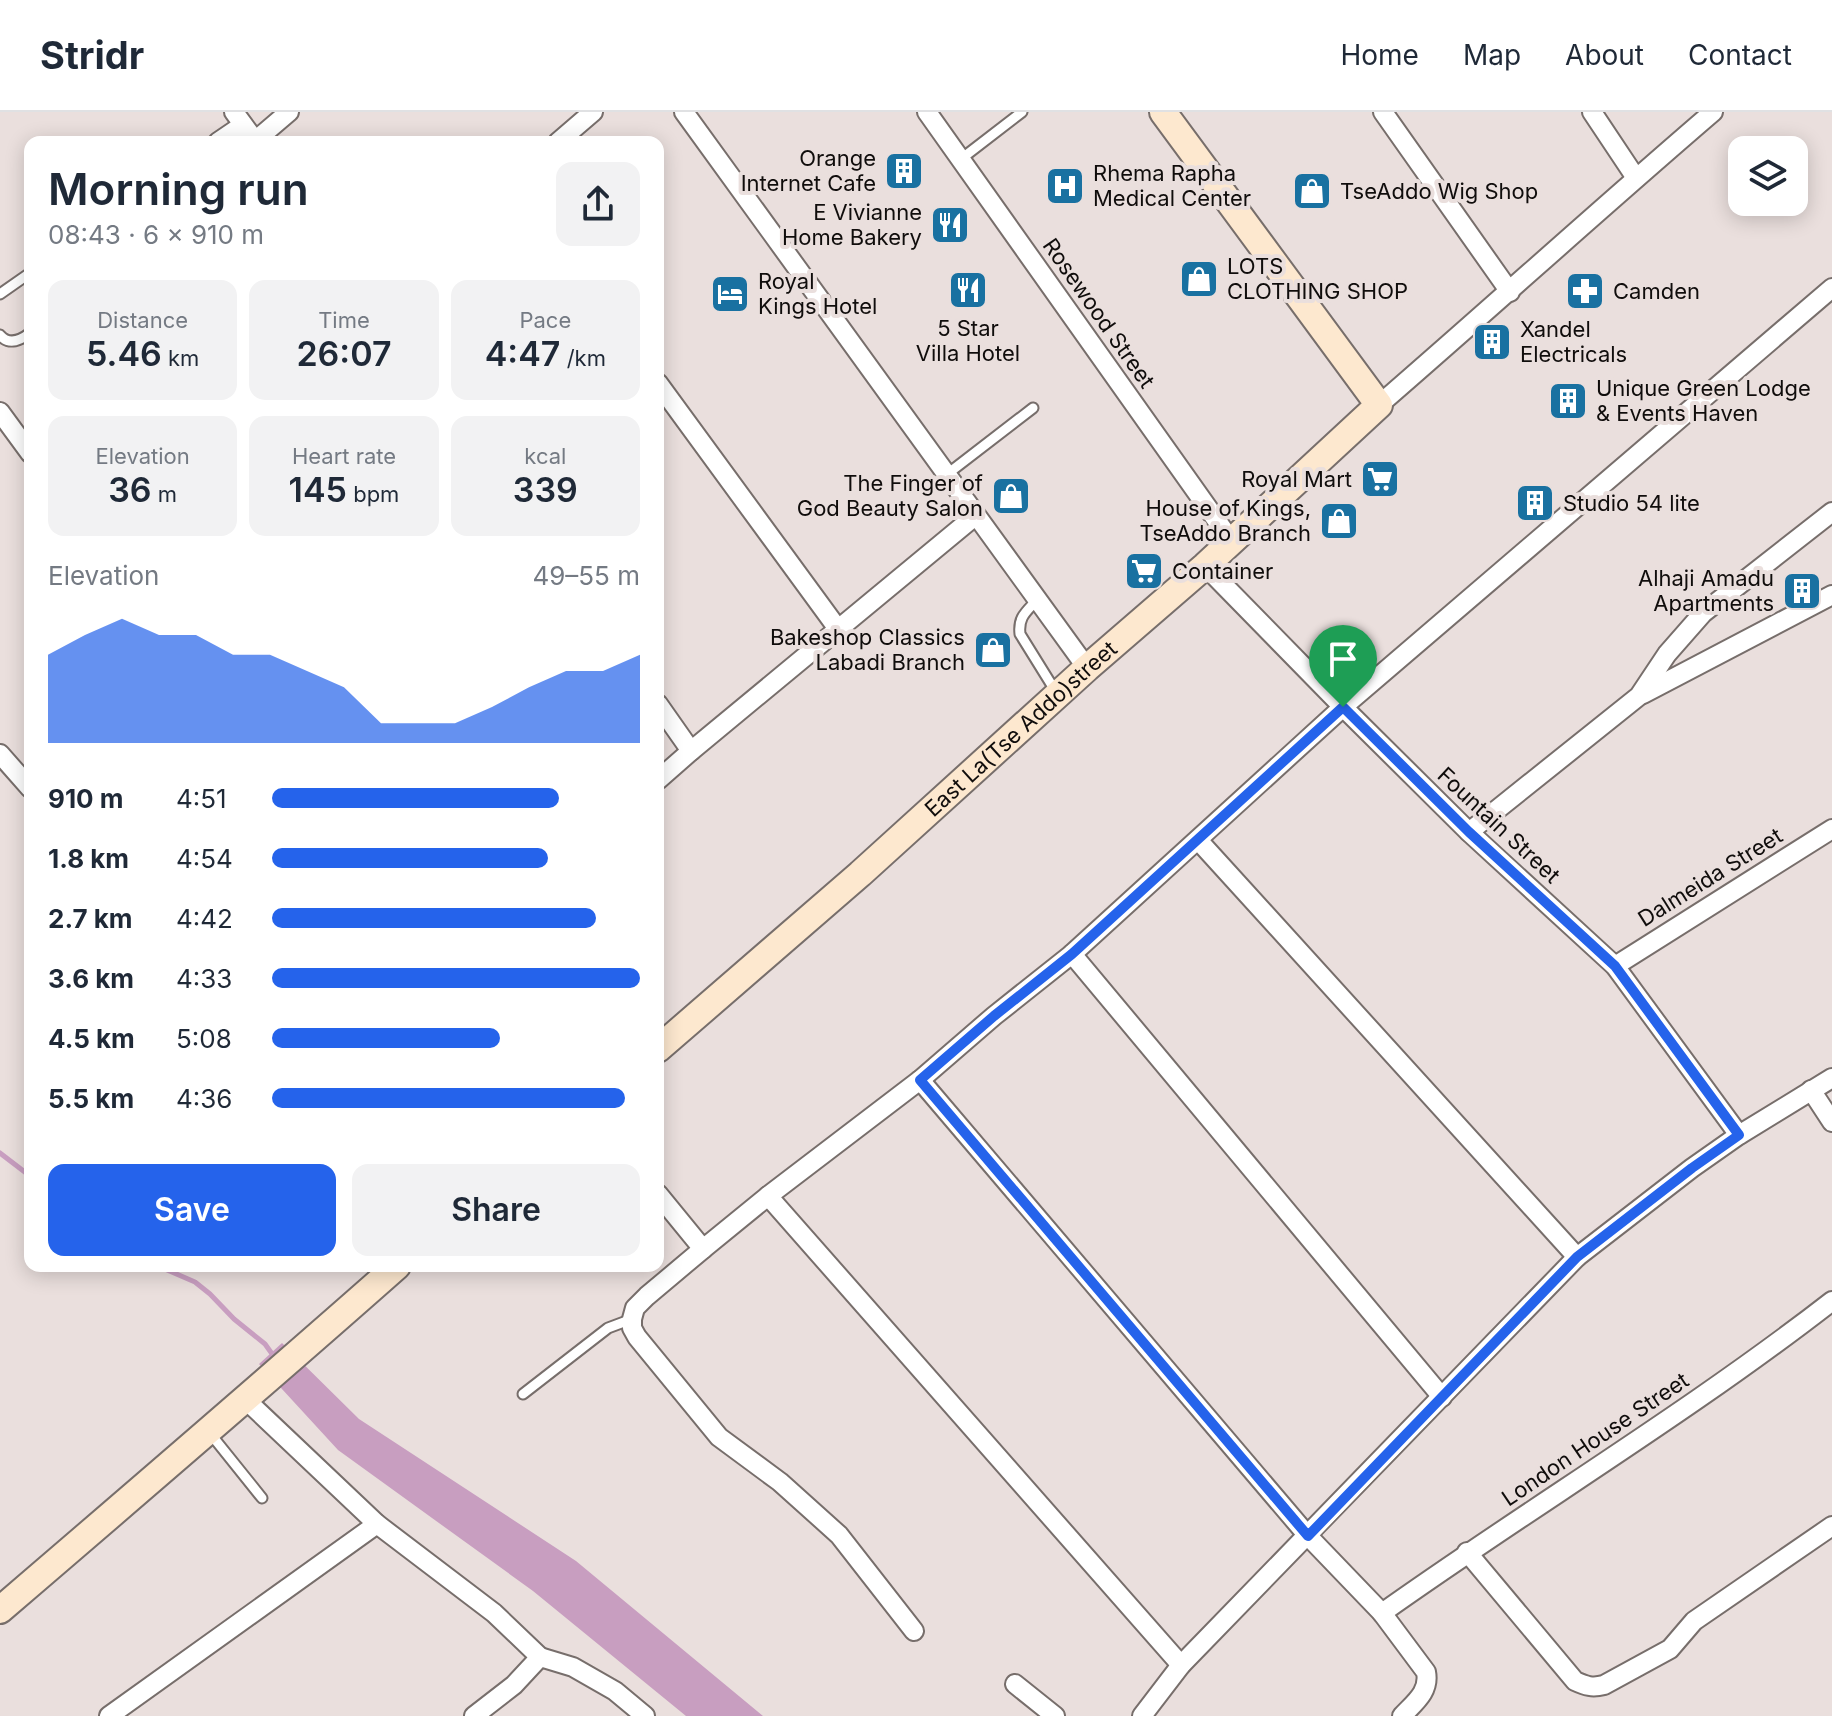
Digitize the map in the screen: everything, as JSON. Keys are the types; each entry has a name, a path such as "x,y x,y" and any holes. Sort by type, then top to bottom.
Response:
{"street":[{"path":"261,136 289,112"},
{"path":"565,136 593,112"},
{"path":"684,112 1087,668"},
{"name":"Rosewood Street","path":"927,112 1232,542"},
{"path":"1163,112 1379,405 1713,112"},
{"path":"1383,112 1510,292"},
{"path":"1592,112 1636,178"},
{"path":"223,136 239,118 252,136"},
{"path":"914,1631 839,1535 780,1482 719,1437 637,1337 632,1328 635,1308 768,1196 920,1080 1072,954 1343,707 1832,288"},
{"path":"664,391 838,629"},
{"name":"East La(Tse Addo)street","path":"664,1044 860,874 1087,668 1232,542 1379,405"},
{"path":"0,412 24,445"},
{"path":"1639,696 1667,654 1703,613 1832,512"},
{"path":"664,775 975,516"},
{"name":"Fountain Street","path":"1205,566 1469,832 1615,966 1739,1135"},
{"path":"1469,832 1639,696 1832,595"},
{"path":"664,713 691,751"},
{"path":"0,754 24,781"},
{"name":"Dalmeida Street","path":"1615,966 1832,829"},
{"path":"1198,840 1577,1257"},
{"path":"1072,954 1442,1397"},
{"path":"1142,1716 1181,1665 1577,1257 1739,1135 1832,1078"},
{"path":"920,1080 1308,1536 1382,1613 1428,1679 1424,1692 1402,1716"},
{"path":"1811,1090 1832,1122"},
{"path":"768,1196 1181,1665"},
{"path":"664,1201 703,1249"},
{"path":"0,1610 390,1272"},
{"name":"London House Street","path":"1382,1613 1467,1552 1542,1505 1749,1363 1832,1301"},
{"path":"253,1392 377,1524 494,1613 540,1657 573,1667 615,1691 645,1716"},
{"path":"109,1716 377,1524"},
{"path":"1467,1552 1575,1681 1586,1687 1595,1687 1670,1649 1694,1621 1832,1526"},
{"path":"474,1716 514,1685 540,1657"},
{"path":"1015,1684 1055,1716"}],"lane":[{"path":"961,159 1022,112"},
{"path":"0,294 24,277"},
{"path":"0,335 12,342 24,338"},
{"path":"946,475 1033,408"},
{"path":"1037,600 1022,617 1020,634 1057,695"},
{"path":"523,1394 608,1328 632,1319"},
{"path":"209,1432 262,1498"}],"shaded area":[{"path":"282,1343 359,1419 576,1561 763,1716 686,1716 533,1591 338,1450 259,1364"}],"waterway":[{"path":"0,1153 24,1171"},
{"path":"172,1272 195,1282 210,1294 265,1344 275,1358"}],"place":[{"name":"Orange Internet Cafe","path":"904,171"},
{"name":"Rhema Rapha Medical Center","path":"1065,186"},
{"name":"TseAddo Wig Shop","path":"1312,191"},
{"name":"E Vivianne Home Bakery","path":"950,225"},
{"name":"LOTS CLOTHING SHOP","path":"1199,279"},
{"name":"5 Star Villa Hotel","path":"968,290"},
{"name":"Camden","path":"1585,291"},
{"name":"Royal Kings Hotel","path":"730,294"},
{"name":"Xandel Electricals","path":"1492,342"},
{"name":"Unique Green Lodge & Events Haven","path":"1568,401"},
{"name":"Royal Mart","path":"1380,479"},
{"name":"The Finger of God Beauty Salon","path":"1011,496"},
{"name":"Studio 54 lite","path":"1535,503"},
{"name":"House of Kings, TseAddo Branch","path":"1339,521"},
{"name":"Container","path":"1144,571"},
{"name":"Alhaji Amadu Apartments","path":"1802,591"},
{"name":"Bakeshop Classics Labadi Branch","path":"993,650"}],"route":[{"path":"1343,707 1469,832 1615,966 1739,1135 1577,1257 1308,1536 920,1080 1072,954 1343,707"}]}
